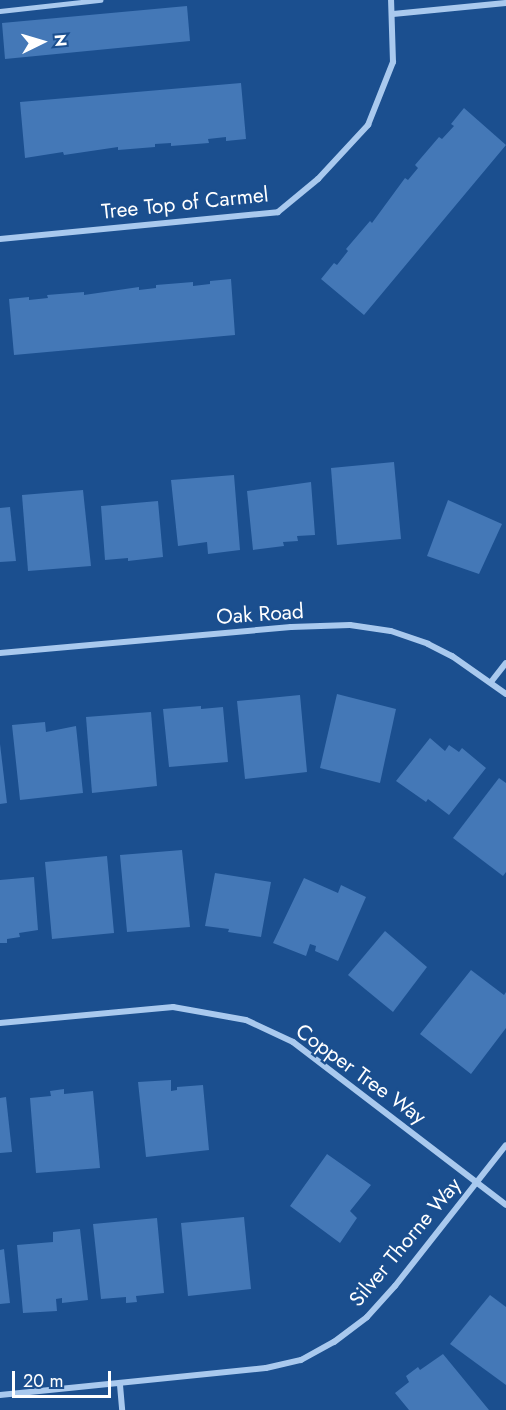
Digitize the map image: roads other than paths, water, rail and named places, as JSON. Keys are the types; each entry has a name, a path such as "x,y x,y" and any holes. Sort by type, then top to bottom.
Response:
{"street":[{"name":"Tree Top of Carmel","path":"0,239 278,212 318,179 368,125 393,62 391,0"},
{"path":"393,14 506,3"},
{"name":"Oak Road","path":"0,652 291,627 350,626 392,631 428,644 491,682 506,694"},
{"path":"491,682 506,663"},
{"name":"Copper Tree Way","path":"0,1023 173,1007 246,1020 293,1042 506,1205"},
{"name":"Silver Thorne Way","path":"0,1395 120,1385 266,1368 301,1360 326,1346 366,1317 506,1145"},
{"path":"120,1385 122,1410"}],"lane":[{"path":"0,11 100,0"}]}
